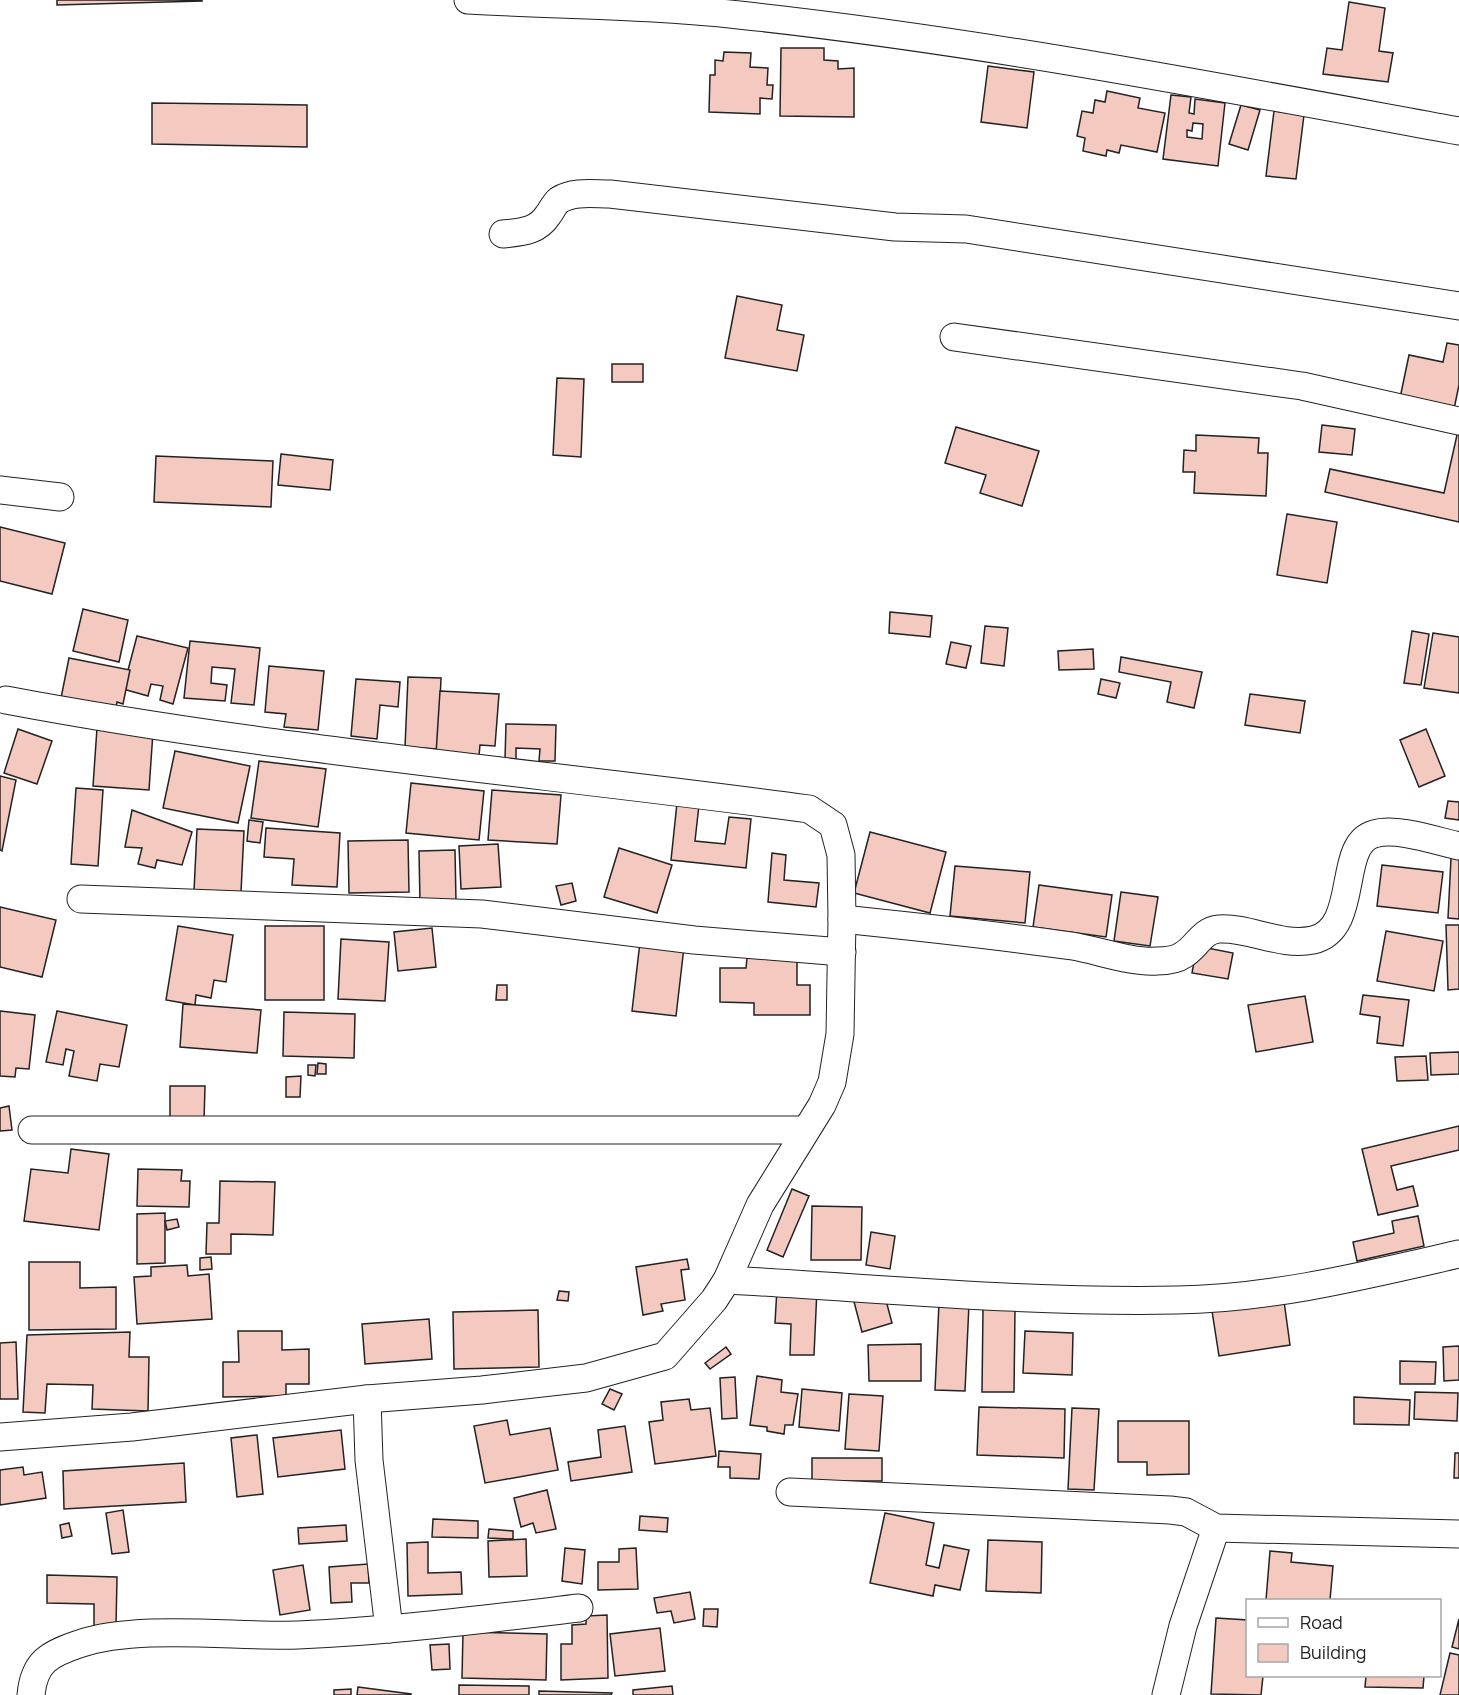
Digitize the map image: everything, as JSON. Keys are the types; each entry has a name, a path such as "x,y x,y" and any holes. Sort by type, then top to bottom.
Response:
{"street":[{"path":"468,0 685,10 845,27 1002,48 1459,131"},
{"path":"503,234 529,231 542,225 557,202 566,197 578,194 610,194 895,227 966,229 1459,306"},
{"path":"954,337 1302,386 1459,421"},
{"path":"0,490 60,497"},
{"path":"0,1437 132,1427 367,1399 482,1390 575,1379 630,1367 665,1356 708,1307 727,1280 760,1205 822,1105 832,1082 840,1034 842,952 841,855 833,825 809,808 222,735 111,720 6,700"},
{"path":"842,919 1008,938 1153,962 1170,960 1183,955 1205,934 1217,929 1287,942 1312,940 1329,934 1339,919 1352,863 1362,843 1372,834 1388,832 1459,846"},
{"path":"81,899 482,914 694,940 842,952"},
{"path":"32,1130 805,1130"},
{"path":"727,1280 1014,1296 1178,1300 1273,1291 1358,1276 1459,1254"},
{"path":"367,1399 369,1460 389,1629"},
{"path":"790,1492 1170,1510 1186,1512 1216,1528 1459,1534"},
{"path":"1166,1695 1183,1626 1216,1528"},
{"path":"31,1695 33,1674 51,1655 81,1643 133,1635 297,1635 389,1629 579,1608"}],"building":[{"path":"57,0 202,0 202,1 57,5"},
{"path":"1349,2 1385,8 1379,51 1393,53 1388,82 1323,74 1327,48 1342,50"},
{"path":"781,48 824,48 824,60 838,61 838,69 854,68 854,117 780,116"},
{"path":"724,52 751,53 750,67 768,68 767,85 773,85 772,99 760,98 760,114 709,112 710,75 715,75 715,60 723,61"},
{"path":"988,66 1034,72 1027,128 981,122"},
{"path":"1107,91 1140,98 1138,108 1165,113 1157,152 1121,145 1119,153 1107,150 1106,156 1083,151 1085,138 1077,136 1082,111 1093,113 1095,100 1105,102"},
{"path":"1171,95 1191,97 1189,113 1194,114 1195,99 1225,103 1218,166 1163,159","holes":["1193,123 1203,124 1202,139 1187,137 1187,130 1192,131"]},
{"path":"152,103 307,105 307,147 152,144"},
{"path":"1241,105 1260,110 1248,150 1229,144"},
{"path":"1274,111 1304,115 1296,179 1266,176"},
{"path":"737,296 782,305 777,330 804,335 797,371 725,358"},
{"path":"1447,343 1459,345 1459,385 1454,409 1400,398 1409,355 1443,362"},
{"path":"612,364 643,364 643,382 612,382"},
{"path":"557,378 584,379 581,457 553,455"},
{"path":"1322,425 1355,429 1352,455 1319,452"},
{"path":"1459,426 1459,522 1325,492 1330,469 1444,493"},
{"path":"956,427 1039,451 1022,506 980,493 986,475 945,463"},
{"path":"1196,435 1259,438 1258,453 1268,453 1266,496 1194,493 1195,472 1183,472 1184,450 1196,451"},
{"path":"281,454 333,460 330,490 278,485"},
{"path":"156,456 273,461 271,507 154,502"},
{"path":"1287,514 1337,522 1327,583 1277,575"},
{"path":"0,527 65,543 52,594 0,581"},
{"path":"83,609 128,620 119,662 73,651"},
{"path":"890,612 932,616 930,637 889,633"},
{"path":"985,626 1008,628 1004,666 981,663"},
{"path":"1412,631 1429,634 1421,685 1404,683"},
{"path":"1433,633 1459,637 1459,693 1424,688"},
{"path":"137,636 188,648 173,704 160,700 163,686 151,684 148,696 123,689"},
{"path":"190,641 260,648 254,705 231,703 235,669 212,667 211,683 227,685 225,701 184,698"},
{"path":"951,642 971,646 966,668 946,664"},
{"path":"1093,649 1094,669 1059,670 1058,651"},
{"path":"1121,657 1202,672 1194,708 1167,702 1171,682 1119,672"},
{"path":"69,658 130,670 123,704 117,702 115,714 60,703"},
{"path":"269,666 324,671 318,730 284,727 286,714 265,712"},
{"path":"408,677 441,678 438,749 405,747"},
{"path":"356,679 400,682 398,707 380,705 377,739 351,736"},
{"path":"1101,679 1120,683 1116,698 1098,694"},
{"path":"440,691 499,694 495,746 480,745 479,756 436,754"},
{"path":"1250,694 1305,701 1300,733 1245,725"},
{"path":"506,724 556,725 555,761 539,761 540,749 516,748 516,760 505,759"},
{"path":"97,728 153,732 149,790 93,786"},
{"path":"18,729 52,741 37,784 4,773"},
{"path":"1426,729 1445,776 1419,787 1400,740"},
{"path":"175,751 250,766 238,823 163,808"},
{"path":"259,761 326,769 318,827 251,818"},
{"path":"0,776 16,780 2,851 0,850"},
{"path":"411,783 484,791 479,840 406,833"},
{"path":"76,788 103,790 98,866 71,864"},
{"path":"492,790 561,795 557,844 488,840"},
{"path":"1448,801 1459,802 1459,820 1445,818"},
{"path":"677,803 699,805 695,841 725,844 729,817 751,819 746,868 671,860"},
{"path":"132,810 192,832 182,865 157,860 155,868 138,864 142,848 125,847"},
{"path":"249,820 263,822 260,843 247,841"},
{"path":"266,828 340,833 337,887 292,885 294,859 264,857"},
{"path":"197,829 244,831 241,892 194,891"},
{"path":"870,832 946,852 930,913 854,893"},
{"path":"408,840 409,892 349,893 348,841"},
{"path":"498,844 501,887 461,889 459,846"},
{"path":"619,848 672,865 657,913 604,897"},
{"path":"455,850 456,902 420,903 419,851"},
{"path":"772,853 786,855 784,880 819,883 816,907 768,902"},
{"path":"1451,858 1459,858 1459,919 1448,918"},
{"path":"1382,865 1443,872 1438,913 1377,906"},
{"path":"955,866 1030,872 1025,923 950,916"},
{"path":"572,883 576,901 561,905 556,886"},
{"path":"1039,885 1112,895 1106,937 1033,927"},
{"path":"1121,892 1158,897 1150,946 1114,941"},
{"path":"0,907 56,920 42,977 0,967"},
{"path":"1446,925 1459,925 1459,989 1448,990"},
{"path":"178,926 233,935 226,982 214,980 211,998 196,995 195,1005 166,1000"},
{"path":"265,926 324,926 324,1000 265,1000"},
{"path":"432,928 436,967 398,971 394,932"},
{"path":"1386,931 1443,941 1434,991 1377,981"},
{"path":"341,939 389,942 385,1001 338,999"},
{"path":"640,942 684,947 676,1016 632,1011"},
{"path":"1197,946 1233,953 1228,979 1192,973"},
{"path":"747,958 797,959 797,985 810,985 810,1015 754,1015 754,1003 720,1002 720,968 746,968"},
{"path":"497,985 507,985 507,1000 496,1000"},
{"path":"1363,995 1409,1000 1403,1046 1377,1043 1380,1017 1360,1014"},
{"path":"1305,996 1313,1042 1256,1052 1248,1005"},
{"path":"183,1004 261,1010 257,1053 180,1047"},
{"path":"0,1011 35,1015 29,1069 16,1068 15,1077 0,1076"},
{"path":"57,1011 127,1025 119,1067 100,1064 97,1081 69,1076 74,1051 66,1049 63,1065 46,1062"},
{"path":"284,1012 355,1014 354,1058 283,1056"},
{"path":"1459,1052 1459,1074 1431,1075 1430,1053"},
{"path":"1426,1056 1428,1080 1397,1081 1395,1057"},
{"path":"318,1063 326,1064 326,1074 317,1074"},
{"path":"308,1065 316,1065 315,1076 308,1075"},
{"path":"301,1076 300,1097 286,1097 286,1077"},
{"path":"170,1086 205,1086 204,1121 170,1121"},
{"path":"9,1106 12,1130 0,1131 0,1108"},
{"path":"1459,1126 1459,1150 1391,1166 1397,1190 1413,1186 1418,1206 1378,1215 1362,1149"},
{"path":"71,1149 109,1154 99,1230 24,1221 31,1169 68,1173"},
{"path":"138,1169 182,1170 181,1181 190,1181 189,1207 137,1206"},
{"path":"220,1181 275,1182 273,1235 231,1234 231,1254 206,1254 207,1223 219,1223"},
{"path":"792,1189 809,1196 783,1257 767,1250"},
{"path":"812,1206 862,1207 861,1260 811,1260"},
{"path":"165,1213 165,1263 137,1264 137,1214"},
{"path":"1418,1216 1424,1246 1357,1261 1353,1242 1394,1233 1392,1221"},
{"path":"177,1219 179,1227 167,1230 165,1221"},
{"path":"871,1232 895,1236 890,1269 866,1265"},
{"path":"211,1257 212,1269 200,1270 200,1258"},
{"path":"687,1259 689,1269 681,1270 685,1300 661,1304 663,1311 643,1315 636,1267"},
{"path":"29,1262 80,1262 80,1288 116,1287 116,1329 29,1330"},
{"path":"187,1265 188,1276 209,1274 212,1319 137,1324 134,1277 151,1276 151,1267"},
{"path":"777,1288 817,1289 814,1355 790,1355 791,1324 775,1323"},
{"path":"883,1289 892,1323 862,1332 853,1298"},
{"path":"559,1291 569,1292 568,1301 557,1300"},
{"path":"1284,1301 1290,1345 1219,1356 1212,1311"},
{"path":"939,1303 969,1304 965,1391 935,1390"},
{"path":"983,1309 1015,1309 1014,1392 982,1392"},
{"path":"538,1310 539,1367 454,1369 453,1312"},
{"path":"429,1319 432,1359 365,1364 362,1324"},
{"path":"238,1331 282,1331 282,1350 309,1349 309,1384 286,1384 286,1396 223,1397 223,1362 239,1362"},
{"path":"1025,1331 1073,1333 1072,1375 1023,1373"},
{"path":"130,1332 129,1357 149,1357 148,1411 92,1409 93,1385 47,1384 45,1413 23,1412 27,1335"},
{"path":"16,1342 18,1399 0,1399 0,1343"},
{"path":"921,1344 921,1381 869,1381 868,1345"},
{"path":"1459,1346 1459,1380 1444,1381 1443,1347"},
{"path":"726,1347 731,1354 710,1369 705,1363"},
{"path":"1400,1361 1436,1362 1435,1384 1400,1384"},
{"path":"757,1376 782,1380 781,1392 798,1394 793,1425 785,1425 784,1434 767,1431 767,1427 750,1425"},
{"path":"735,1377 737,1418 722,1419 720,1378"},
{"path":"610,1389 622,1394 614,1410 602,1404"},
{"path":"802,1389 842,1393 839,1431 799,1427"},
{"path":"1415,1392 1458,1393 1457,1421 1414,1419"},
{"path":"849,1394 883,1396 879,1451 845,1449"},
{"path":"1354,1397 1410,1400 1409,1425 1354,1424"},
{"path":"689,1399 691,1410 710,1408 716,1456 655,1464 649,1422 663,1420 661,1402"},
{"path":"979,1407 1065,1409 1064,1458 977,1455"},
{"path":"1072,1408 1099,1409 1094,1490 1068,1489"},
{"path":"507,1420 510,1435 550,1428 558,1470 485,1483 474,1426"},
{"path":"1118,1421 1189,1421 1189,1474 1147,1475 1147,1462 1118,1462"},
{"path":"625,1426 632,1472 571,1481 568,1462 601,1457 598,1430"},
{"path":"341,1430 345,1469 278,1477 273,1438"},
{"path":"257,1435 263,1494 237,1497 231,1438"},
{"path":"719,1451 761,1454 759,1479 730,1478 730,1467 718,1467"},
{"path":"1455,1453 1459,1453 1459,1478 1454,1478"},
{"path":"812,1458 882,1458 882,1481 812,1481"},
{"path":"184,1463 186,1502 64,1509 63,1471"},
{"path":"23,1467 24,1475 42,1472 46,1498 0,1505 0,1470"},
{"path":"547,1490 556,1529 536,1533 533,1523 521,1527 514,1498"},
{"path":"123,1510 129,1552 112,1554 106,1513"},
{"path":"885,1513 934,1523 926,1565 939,1568 944,1545 969,1550 960,1590 935,1585 933,1596 870,1583"},
{"path":"640,1516 668,1518 667,1532 639,1530"},
{"path":"433,1519 478,1521 478,1538 432,1537"},
{"path":"69,1523 72,1536 62,1538 60,1525"},
{"path":"346,1525 347,1541 299,1544 298,1528"},
{"path":"489,1529 513,1531 513,1539 488,1538"},
{"path":"526,1539 527,1576 489,1577 488,1541"},
{"path":"988,1540 1042,1542 1041,1593 986,1591"},
{"path":"428,1542 428,1573 461,1572 462,1594 408,1596 407,1543"},
{"path":"565,1548 585,1550 582,1584 562,1581"},
{"path":"636,1548 638,1589 598,1590 598,1562 619,1562 619,1549"},
{"path":"1270,1551 1292,1553 1291,1562 1333,1566 1330,1599 1266,1599"},
{"path":"368,1564 369,1583 351,1583 352,1602 331,1603 329,1567"},
{"path":"303,1565 310,1610 280,1615 273,1570"},
{"path":"47,1575 117,1577 116,1626 94,1626 94,1604 47,1603"},
{"path":"690,1592 695,1619 674,1623 671,1611 657,1613 654,1598"},
{"path":"704,1609 718,1609 717,1627 703,1626"},
{"path":"607,1615 608,1678 561,1680 561,1644 572,1644 572,1625 586,1624 586,1616"},
{"path":"1216,1618 1246,1620 1246,1677 1263,1677 1261,1695 1211,1694"},
{"path":"1459,1619 1459,1649 1452,1647"},
{"path":"660,1628 665,1671 615,1676 610,1634"},
{"path":"463,1632 547,1634 546,1680 462,1678"},
{"path":"449,1644 450,1669 432,1670 430,1645"},
{"path":"1450,1653 1459,1655 1459,1695 1440,1695"},
{"path":"1366,1677 1424,1677 1423,1688 1365,1687"},
{"path":"459,1685 529,1686 529,1695 459,1695"},
{"path":"672,1686 673,1695 633,1695 633,1690"},
{"path":"358,1687 411,1694 411,1695 357,1695"},
{"path":"351,1689 351,1695 334,1695 334,1690"},
{"path":"539,1691 612,1693 611,1695 539,1695"}]}
